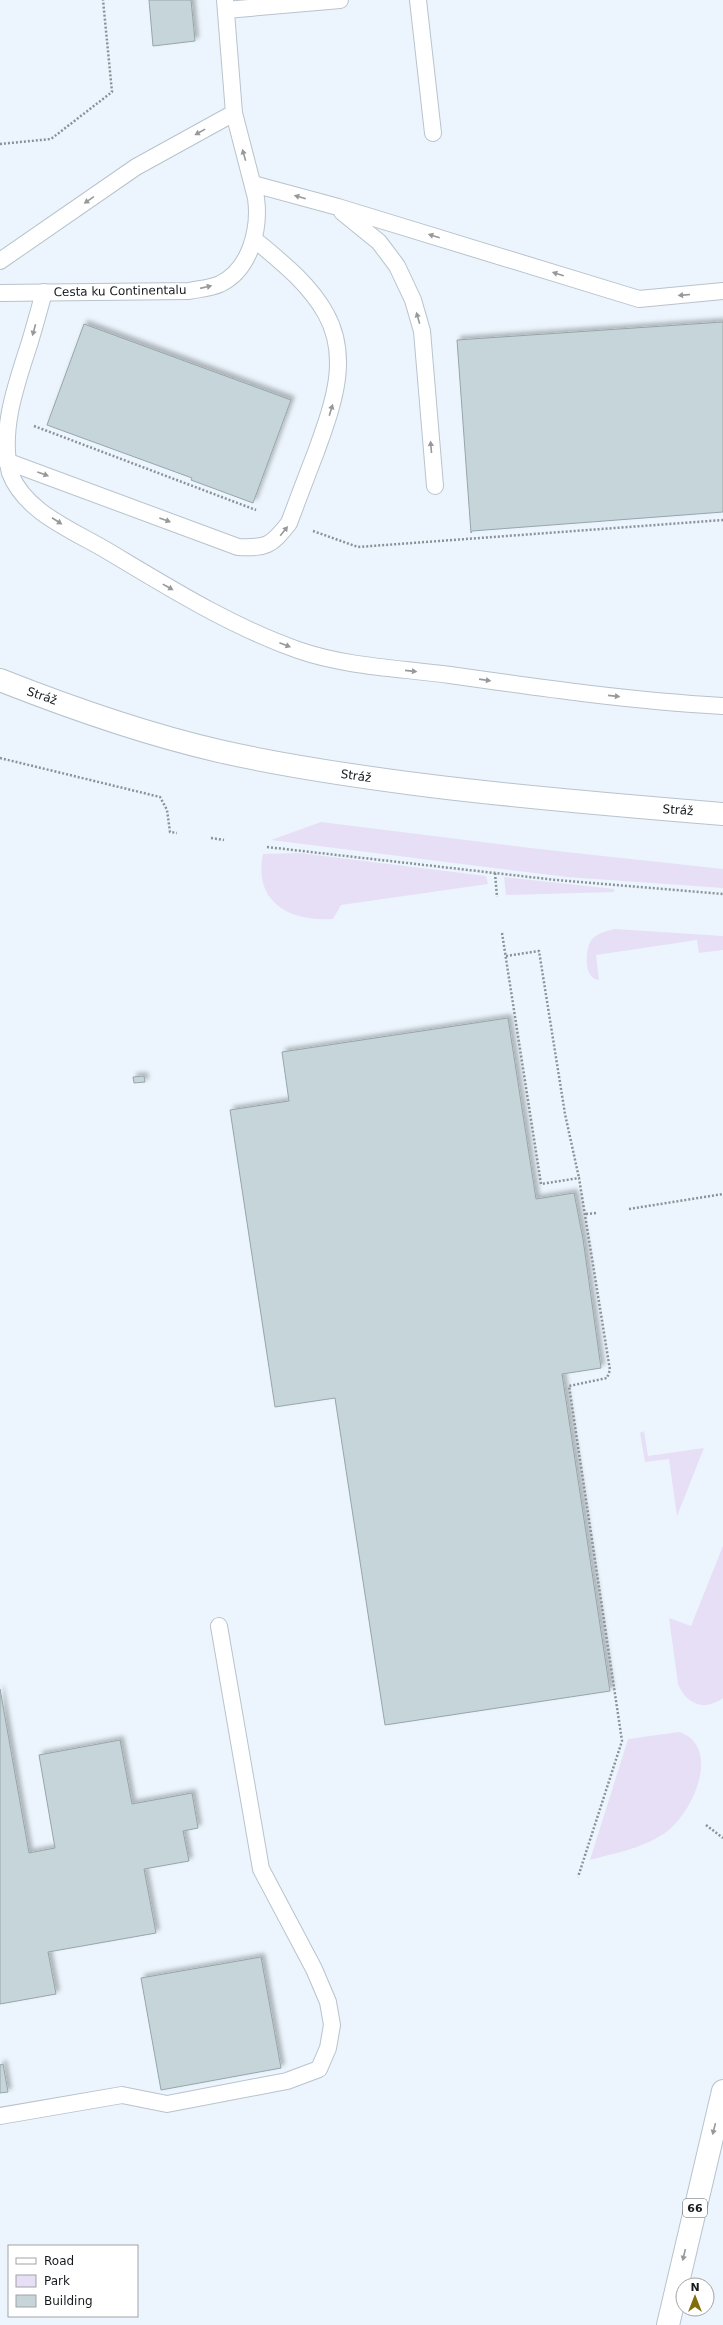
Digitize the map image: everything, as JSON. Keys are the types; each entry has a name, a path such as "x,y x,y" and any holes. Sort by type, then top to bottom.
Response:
{"street":[{"name":"Stráž","path":"0,680 137,728 217,750 291,766 366,777 548,799 723,814"},
{"name":"66","path":"668,2325 723,2091"}],"lane":[{"path":"226,5 331,0"},
{"path":"418,0 433,133"},
{"name":"Cesta ku Continentalu","path":"0,293 167,293 189,291 219,284 230,278 239,268 254,239 258,212 253,184 234,113 226,5"},
{"path":"0,261 136,167 234,113"},
{"path":"253,184 338,207 639,299 723,291"},
{"path":"338,207 379,242 397,266 413,300 422,331 435,486"},
{"path":"6,461 238,547 262,548 278,538 290,523 328,419 336,392 338,356 334,334 326,314 314,296 292,272 254,239"},
{"path":"44,292 6,415 3,441 6,461 19,493 55,520 165,586 219,615 260,635 300,651 356,664 406,671 540,688 723,706"},
{"path":"0,2116 122,2095 167,2104 287,2081 319,2069 328,2048 332,2025 328,2002 314,1969 261,1869 219,1626"}],"path":[{"path":"0,144 51,139 112,92 103,0"},
{"path":"31,425 256,510"},
{"path":"308,530 358,547 723,520"},
{"path":"0,758 160,797 167,810 170,832 176,833"},
{"path":"211,838 224,840"},
{"path":"268,847 556,880 723,894"},
{"path":"495,873 498,897"},
{"path":"502,933 541,1184 579,1178"},
{"path":"506,956 539,951 565,1114 586,1214 610,1370 607,1378 601,1381 569,1386 622,1742 578,1877"},
{"path":"629,1209 723,1194"},
{"path":"586,1214 597,1213"},
{"path":"706,1825 723,1838"}],"green space":[{"path":"321,822 539,849 723,869 723,888 567,877 271,840"},
{"path":"299,853 486,876 488,884 341,905 333,919 302,917 278,906 269,896 264,885 261,871 263,854"},
{"path":"504,877 614,889 614,892 506,895"},
{"path":"615,929 723,936 723,950 699,953 697,940 596,955 599,980 590,974 588,969 588,949 592,939 597,935"},
{"path":"644,1431 648,1456 704,1448 677,1516 669,1459 645,1462 640,1433"},
{"path":"723,1546 723,1698 709,1705 696,1704 686,1697 678,1684 669,1618 691,1626"},
{"path":"679,1732 692,1740 699,1751 701,1766 699,1782 693,1798 684,1813 673,1826 654,1840 627,1850 590,1860 628,1739"}],"building":[{"path":"149,0 191,0 195,41 153,46"},
{"path":"723,322 723,512 472,531 471,533 457,340"},
{"path":"84,324 291,400 253,503 191,480 192,478 47,425"},
{"path":"508,1018 536,1199 574,1193 583,1239 601,1368 562,1374 610,1691 385,1725 335,1398 275,1407 230,1110 289,1101 282,1052"},
{"path":"144,1076 145,1082 134,1083 133,1077"},
{"path":"0,1689 29,1853 55,1848 39,1755 120,1740 132,1804 192,1793 198,1828 183,1831 189,1861 144,1869 156,1933 48,1952 56,1994 0,2004"},
{"path":"261,1957 281,2068 161,2090 141,1978"},
{"path":"3,2064 8,2092 0,2093 0,2065"}]}
